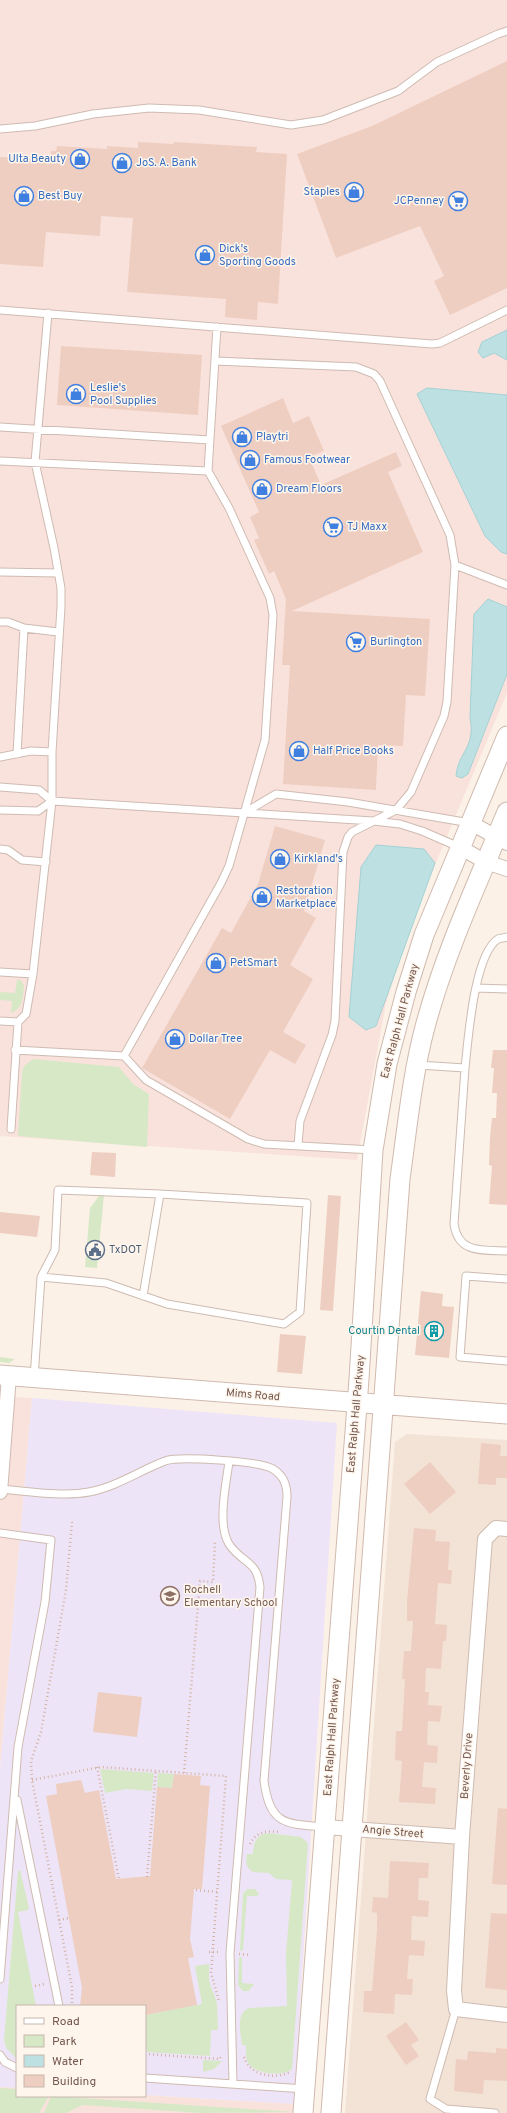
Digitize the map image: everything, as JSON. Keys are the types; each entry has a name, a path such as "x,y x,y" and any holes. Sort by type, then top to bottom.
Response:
{"main road":[{"name":"East Ralph Hall Parkway","path":"303,2113 357,1403 373,1150 387,1064 406,992 424,935 507,736"},
{"path":"331,2113 400,1179 425,1027 449,951 486,862 502,840 507,812"},
{"name":"Mims Road","path":"4,1375 507,1414"}],"street":[{"path":"471,824 502,840"},
{"path":"461,848 486,862 507,869"},
{"path":"0,1490 4,1375"},
{"name":"Beverly Drive","path":"456,2009 454,1991 462,1837 485,1539 502,1528"},
{"name":"Angie Street","path":"325,1827 462,1837"},
{"path":"456,2009 507,2014"}],"lane":[{"path":"0,130 35,126 93,114 149,108 198,110 291,125 323,120 398,91 437,62 507,31"},
{"path":"0,310 432,344 440,342 507,310"},
{"path":"11,1128 18,1022 26,1014 33,974 52,801 52,752 58,632 61,608 58,573 36,462 37,428 48,313"},
{"path":"124,1056 221,884 229,866 265,740 273,615 270,598 229,508 208,471 217,327"},
{"path":"216,361 356,367 374,374 380,381 398,417 450,534 455,565 447,702 444,716 411,792 396,810 373,821 348,837 343,852 335,1021 332,1035 300,1121 298,1145"},
{"path":"0,427 37,428 210,440"},
{"path":"0,461 208,471"},
{"path":"455,565 507,585"},
{"path":"0,572 58,573"},
{"path":"0,622 8,622 24,628 58,632"},
{"path":"17,754 24,628"},
{"path":"0,757 31,751 52,752"},
{"path":"0,787 39,790 52,801 262,813 400,824 422,831 461,848"},
{"path":"244,813 276,794 348,802 471,824"},
{"path":"0,810 38,811 52,801"},
{"path":"0,850 8,850 22,860 46,862"},
{"path":"507,937 498,939 487,952 476,988 470,1022 454,1224 455,1232 461,1243 469,1248 507,1251"},
{"path":"0,972 33,974"},
{"path":"476,988 507,989"},
{"path":"0,1021 18,1022"},
{"path":"16,1050 124,1056 146,1080 248,1140 264,1144 373,1150"},
{"path":"418,1065 466,1068"},
{"path":"34,1378 41,1277 55,1250 58,1190 307,1202 300,1312 284,1324 167,1304 106,1283 41,1277"},
{"path":"143,1296 160,1194"},
{"path":"507,1279 466,1276 460,1357 507,1361"},
{"path":"0,1490 72,1494 87,1492 106,1488 165,1461 182,1459 256,1464 272,1468 282,1476 287,1486 264,1780 266,1802 274,1814 291,1824 325,1827"},
{"path":"229,1462 223,1529 229,1543 236,1553 250,1563 258,1574 260,1587 229,1958 233,2084"},
{"path":"0,1533 51,1540 45,1602 18,1747 0,1979"},
{"path":"15,1792 59,2005"},
{"path":"456,2009 430,2099 446,2109 495,2113"},
{"path":"0,2055 5,2062 16,2068"},
{"path":"146,2078 305,2089"}],"path":[{"path":"72,1522 66,1590 41,1732 31,1761 32,1780 72,1987 72,2003"},
{"path":"184,1773 200,1581 213,1582 216,1545 213,1535"},
{"path":"32,1780 98,1768 156,1770 226,1776 211,1973 219,2005"},
{"path":"98,1768 119,1879"},
{"path":"147,1877 156,1770"},
{"path":"220,1848 250,1851 252,1839 260,1832 288,1832"},
{"path":"196,1890 216,1892"},
{"path":"59,1920 69,1918"},
{"path":"146,2054 220,2059 222,2049 244,2047 247,2065 257,2073 283,2075 289,2073 294,2067"}],"shaded area":[{"path":"0,0 507,0 507,693 414,915 386,1003 357,1160 0,1136"},
{"path":"0,1396 32,1398 0,1769"},
{"name":"Rochell Elementary School","path":"32,1398 337,1423 294,2104 146,2095 146,2005 16,2005 16,2088 0,2087 0,1769"},
{"path":"407,1434 507,1440 507,2113 345,2113 395,1442"},
{"path":"0,2087 16,2088 16,2097 146,2097 146,2095 294,2104 293,2113 0,2113"}],"green space":[{"path":"17,980 20,980 24,985 23,998 21,1005 11,1013 12,1001 0,1000 0,992 15,993"},
{"path":"33,1059 119,1067 133,1084 149,1094 147,1147 18,1136 22,1072 24,1066"},
{"path":"104,1195 97,1268 85,1267 90,1208 99,1196"},
{"path":"0,1357 15,1359 9,1363 0,1362"},
{"path":"100,1769 154,1773 152,1791 127,1789 105,1793"},
{"path":"158,1773 174,1774 172,1788 157,1787"},
{"path":"267,1833 301,1837 308,1843 292,2069 276,2074 257,2070 249,2064 246,2057 246,2045 242,2045 240,2030 240,2019 242,2014 249,2008 287,2006 286,1954 292,1880 276,1879 269,1873 253,1872 247,1866 246,1862 247,1854 253,1854 256,1840 263,1834"},
{"path":"20,1870 29,1908 28,1910 18,1912 36,2005 16,2005 16,2058 6,2048 4,2040 18,1871"},
{"path":"247,1889 255,1889 259,1894 257,1896 247,1896 243,1950 240,1951 243,1894"},
{"path":"242,1957 242,1983 254,1984 249,1991 243,1991 238,1985 239,1958"},
{"path":"209,1964 209,1981 217,2003 218,2030 211,2030 210,2056 147,2052 146,2015 202,2004 195,1966"},
{"path":"203,2060 222,2061 214,2069 203,2072"},
{"path":"0,2088 16,2089 16,2097 48,2097 39,2113 0,2113"},
{"path":"51,2097 296,2112 200,2113 83,2105 66,2113 44,2113"}],"water":[{"path":"507,330 507,360 494,353 483,358 478,352 482,342"},
{"path":"427,388 507,395 507,554 501,552 485,536 417,394"},
{"path":"488,599 507,607 507,674 468,774 462,778 456,776 457,768 471,736 470,717 474,614"},
{"path":"376,845 424,849 435,863 376,1026 366,1030 349,1017 361,867"}],"building":[{"name":"JCPenney","path":"507,61 507,288 450,315 434,281 444,276 420,226 336,258 297,154 372,126"},
{"name":"Dick's Sporting Goods","path":"138,142 173,144 174,142 257,147 256,152 287,154 278,304 258,302 257,320 225,317 226,299 127,292 133,218 101,216 100,236 46,232 43,267 0,264 0,157 51,160 51,151 56,151 57,146 107,149 107,146 138,148"},
{"path":"61,346 202,355 198,415 57,405"},
{"path":"283,398 293,423 309,416 324,451 309,457 321,485 396,452 402,466 388,472 423,552 292,611 430,619 425,696 406,695 403,746 378,745 376,790 283,784 290,665 282,665 286,599 274,571 269,574 254,540 259,538 250,517 259,512 221,426"},
{"path":"275,826 325,840 304,911 316,918 290,965 313,979 283,1032 306,1045 295,1064 270,1050 230,1119 142,1068 222,928 231,933 258,884"},
{"path":"493,1050 507,1050 507,1205 489,1204 492,1166 489,1165 490,1137 492,1118 496,1118 497,1093 492,1093 494,1068 491,1068"},
{"path":"92,1152 116,1153 115,1177 90,1175"},
{"path":"328,1195 341,1196 333,1311 320,1310"},
{"path":"0,1212 40,1216 37,1237 0,1233"},
{"name":"Courtin Dental","path":"421,1291 443,1294 442,1306 454,1307 449,1358 415,1355"},
{"path":"280,1334 306,1336 302,1374 277,1372"},
{"path":"481,1443 501,1445 500,1456 507,1456 507,1478 496,1478 496,1485 478,1484"},
{"path":"430,1462 456,1492 430,1514 404,1484"},
{"path":"414,1528 436,1530 435,1541 450,1542 448,1570 452,1570 451,1584 438,1583 435,1624 447,1625 446,1641 443,1641 441,1669 426,1668 425,1692 429,1692 428,1705 442,1706 440,1722 428,1721 427,1745 438,1746 437,1763 424,1762 422,1787 436,1788 435,1804 399,1802 402,1761 395,1760 396,1731 402,1731 405,1679 402,1679 404,1651 411,1651 413,1621 407,1621 407,1601"},
{"path":"98,1692 142,1697 137,1737 93,1732"},
{"path":"174,1774 201,1776 200,1785 210,1786 202,1889 194,1889 190,1939 194,1957 188,1958 197,2005 146,2015 146,2005 80,2005 82,1988 46,1796 57,1794 56,1784 81,1780 85,1793 99,1790 116,1879 150,1876 157,1787 172,1788"},
{"path":"498,1808 507,1809 507,1885 492,1884"},
{"path":"390,1861 429,1863 428,1878 419,1878 418,1900 429,1901 428,1917 412,1916 411,1940 425,1941 424,1956 409,1955 407,1979 413,1979 412,1995 395,1994 394,2014 363,2012 364,1991 372,1991 377,1930 377,1913 372,1912 373,1897 388,1898"},
{"path":"491,1913 507,1914 507,1990 485,1988"},
{"path":"406,2022 419,2040 411,2045 419,2056 406,2065 386,2036"},
{"path":"496,2048 507,2049 507,2081 484,2080 483,2094 454,2091 456,2059 467,2060 468,2051 496,2053"}],"place":[{"name":"Ulta Beauty","path":"80,159"},
{"name":"JoS. A. Bank","path":"122,163"},
{"name":"Staples","path":"354,192"},
{"name":"Best Buy","path":"24,196"},
{"name":"JCPenney","path":"458,201"},
{"name":"Dick's Sporting Goods","path":"205,255"},
{"name":"Leslie's Pool Supplies","path":"76,394"},
{"name":"Playtri","path":"242,437"},
{"name":"Famous Footwear","path":"250,460"},
{"name":"Dream Floors","path":"262,489"},
{"name":"TJ Maxx","path":"333,527"},
{"name":"Burlington","path":"356,642"},
{"name":"Half Price Books","path":"299,751"},
{"name":"Kirkland's","path":"280,859"},
{"name":"Restoration Marketplace","path":"262,897"},
{"name":"PetSmart","path":"216,963"},
{"name":"Dollar Tree","path":"175,1039"},
{"name":"TxDOT","path":"95,1250"},
{"name":"Courtin Dental","path":"434,1331"},
{"name":"Rochell Elementary School","path":"170,1596"}]}
